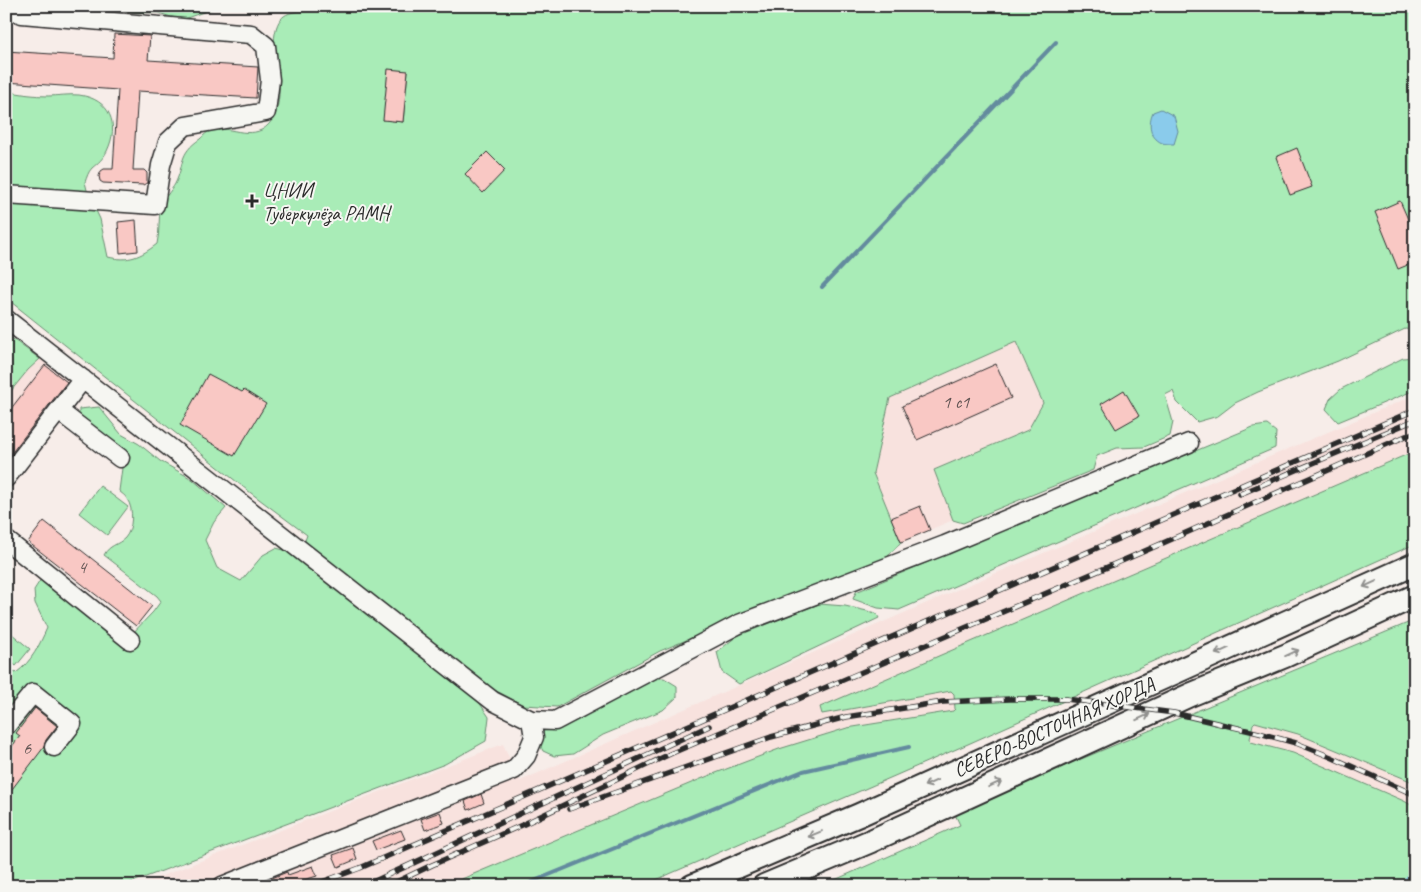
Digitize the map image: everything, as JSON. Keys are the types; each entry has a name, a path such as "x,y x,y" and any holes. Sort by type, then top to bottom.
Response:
{"main road":[{"name":"СЕВЕРО-ВОСТОЧНАЯ ХОРДА","path":"692,886 860,815 1415,564"},
{"name":"СЕВЕРО-ВОСТОЧНАЯ ХОРДА","path":"764,886 871,841 1190,695 1285,656 1415,596"}],"street":[{"path":"6,195 155,205 161,165 168,142 185,126 266,112 270,80 266,46 250,34 22,14 8,9"},
{"path":"6,319 493,701 531,720 555,721 739,624 945,545 1189,443"},
{"path":"6,478 83,379"},
{"path":"59,410 120,458"},
{"path":"6,540 130,640"},
{"path":"6,726 33,693 72,724 54,747"},
{"path":"222,886 514,770 526,756 534,737 531,720"}],"shaded area":[{"path":"6,333 74,384 6,471"},
{"path":"1017,342 1043,403 1028,430 934,470 953,520 901,542 873,473 890,398"},
{"path":"1415,395 1415,451 820,708 822,714 951,691 954,694 955,709 953,711 847,728 486,886 136,886 503,744 520,781 952,592"},
{"path":"1255,722 1298,734 1415,783 1415,807 1293,753 1251,742 1250,739"}],"green space":[{"path":"111,6 220,6 184,19 159,13 121,10"},
{"path":"311,6 1415,6 1415,330 1405,329 1338,361 1258,392 1235,403 1218,416 1197,422 1177,402 1173,391 1165,395 1173,422 1170,436 1144,447 1117,448 1097,456 1093,470 963,523 953,520 934,470 1028,430 1043,403 1016,342 890,398 873,473 901,542 887,557 660,651 557,707 523,705 489,687 477,699 489,717 486,741 445,764 122,886 6,886 6,669 16,673 22,668 34,653 47,628 35,603 34,590 41,579 128,638 161,601 104,555 108,549 125,538 130,530 131,508 126,497 119,491 124,453 79,416 79,409 99,407 121,434 139,444 160,461 192,479 226,508 214,522 205,540 217,568 241,581 263,555 276,548 300,554 307,535 247,490 6,298 6,91 38,96 79,95 90,97 105,107 110,114 112,122 111,141 105,154 91,170 85,182 88,194 100,219 108,257 128,259 145,252 157,244 162,204 175,184 185,155 193,144 212,130 226,129 250,133 266,127 272,120 278,106 279,95 278,73 274,57 277,27 282,18 287,14 307,11","holes":["408,71 403,122 383,120"]},
{"path":"6,334 40,359 28,370 6,397"},
{"path":"1415,357 1415,390 1338,422 1326,409 1330,399 1341,389 1403,358"},
{"path":"1267,425 1276,432 1275,448 899,610 878,608 853,599 856,592 1253,427"},
{"path":"1415,451 1415,544 968,744 642,886 445,886 708,776 779,749 847,728 953,711 955,709 954,694 951,691 822,714 820,707"},
{"path":"100,486 128,507 107,535 79,513"},
{"path":"819,604 845,606 876,613 879,618 739,684 722,672 717,652 737,636"},
{"path":"1415,620 1415,783 1298,734 1255,722 1250,739 1251,742 1293,753 1415,807 1415,886 821,886 960,825 954,812"},
{"path":"11,633 30,649 16,666 6,658 6,639"},
{"path":"664,678 677,686 677,697 663,710 603,735 573,754 554,756 543,751 538,741 543,728 588,714 649,679"}],"water":[{"path":"1161,109 1174,116 1178,131 1174,144 1162,143 1152,133 1150,125 1151,116 1153,112"}],"building":[{"path":"114,34 150,36 148,60 258,67 256,98 138,91 133,170 144,170 147,173 147,183 143,185 103,183 100,181 99,176 101,171 113,169 118,90 6,82 6,51 113,58"},
{"path":"388,69 408,71 403,122 383,120"},
{"path":"1297,148 1312,187 1290,195 1276,157"},
{"path":"487,152 505,170 483,193 465,174"},
{"path":"1400,201 1415,235 1415,262 1398,269 1375,212"},
{"path":"136,220 138,251 120,253 118,222"},
{"path":"996,364 1011,398 917,440 902,406"},
{"path":"45,365 67,382 6,460 6,415"},
{"path":"208,374 242,392 244,390 266,404 234,456 180,425"},
{"path":"1124,390 1139,416 1116,429 1101,404"},
{"path":"920,506 930,530 901,542 891,518"},
{"path":"44,521 152,606 136,626 28,542"},
{"path":"35,708 57,726 46,740 44,747 6,797 6,754 20,736 16,733"},
{"path":"481,794 484,803 468,810 465,801"},
{"path":"440,812 444,823 425,830 421,819"},
{"path":"401,830 405,839 376,850 372,841"},
{"path":"353,848 357,859 338,867 333,855"},
{"path":"313,866 317,876 291,884 292,886 252,886 287,872 288,875"}],"waterway":[{"path":"822,287 1056,42"},
{"path":"522,886 803,771 909,747"},
{"path":"1412,886 1415,883"}],"railway":[{"path":"311,886 360,868 1415,410"},
{"path":"1240,494 1415,420"},
{"path":"388,886 522,825 672,753 1138,554 1415,432"},
{"path":"569,809 771,737 846,717 943,702 1010,699 1066,699 1174,713 1259,733 1296,743 1415,795"},
{"path":"364,886 709,726"}],"place":[{"name":"ЦНИИ Туберкулёза РАМН","path":"252,201"}]}
